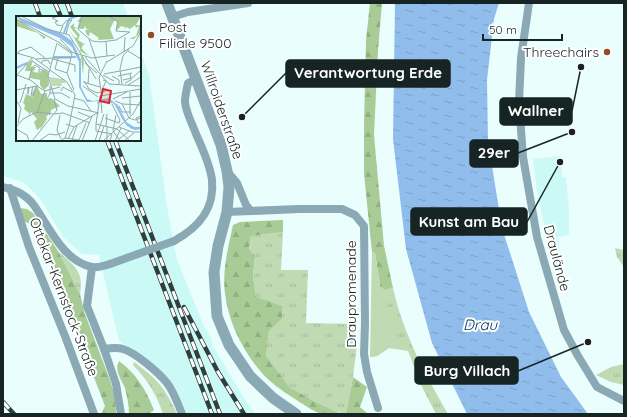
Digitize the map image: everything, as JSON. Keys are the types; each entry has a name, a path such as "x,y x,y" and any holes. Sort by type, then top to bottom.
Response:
{"street":[{"name":"Willroiderstraße","path":"167,3 221,145 227,171 229,187 228,212 218,246 214,272 217,316 229,345 250,376 273,398 296,414"},
{"path":"172,17 188,12 248,3"},
{"name":"Draulände","path":"529,3 521,58 519,102 522,157 537,237 564,330 597,387 623,402"},
{"path":"6,188 24,195 32,203 69,255 80,263 92,267 110,264 174,241 188,233 199,223 209,206 212,192 212,180 208,165 186,107 188,83 196,79"},
{"path":"227,171 237,183 246,205 251,211"},
{"name":"Ottokar-Kernstock-Straße","path":"6,188 65,336 94,414"},
{"name":"Draupromenade","path":"228,212 300,209 342,210 355,215 364,226 364,354 367,372 378,408"},
{"name":"Ottokar-Kernstock-Straße","path":"92,267 87,306 104,348 116,384 121,414"},
{"path":"104,348 123,349 141,359 157,372 168,384 182,414"}],"shaded area":[{"path":"3,3 123,3 128,16 16,16 16,141 141,141 141,53 149,75 167,207 177,260 204,326 212,340 213,346 255,414 187,414 175,387 151,362 119,341 99,255 82,254 64,238 39,197 23,182 3,176"},
{"path":"561,156 562,177 566,177 569,211 569,235 558,237 561,269 553,259 546,235 537,191 533,159"}],"green space":[{"path":"370,3 382,3 374,135 384,246 393,288 384,290 380,286 375,253 372,252 364,174 366,40"},
{"path":"20,208 27,209 33,213 58,251 80,294 85,314 115,396 116,414 101,414 105,406 36,227 24,221"},
{"path":"283,220 283,232 251,236 249,249 255,257 253,276 256,297 282,306 282,319 269,331 266,356 289,387 315,402 341,414 322,414 316,412 271,382 247,353 240,342 230,318 225,294 224,277 233,225 240,222"},
{"path":"283,232 281,270 308,270 306,323 354,324 357,345 346,414 325,407 292,389 282,379 266,356 269,331 282,319 256,297 253,276 255,258 249,250 251,236"},
{"path":"615,248 624,250 624,267 617,257"},
{"path":"58,251 73,265 79,274 81,286 80,294"},
{"path":"372,252 375,253 380,286 384,290 398,349 389,348 377,356 370,357"},
{"path":"380,286 384,290 393,288 397,305 409,337 431,384 448,414 436,414 422,387 408,351 389,348 377,356 370,357"},
{"path":"119,361 131,371 148,396 154,410 149,414 129,414 125,388 117,368"},
{"path":"134,362 160,384 177,414 163,414 154,393 143,376 133,365"},
{"path":"624,364 624,385 611,382 596,375 611,367"},
{"path":"353,377 367,387 360,407 368,414 346,414"}],"water":[{"name":"Drau","path":"395,3 499,3 494,19 487,80 488,141 502,228 529,312 561,377 588,414 467,414 432,343 406,249 393,139"}],"railway":[{"path":"35,3 40,16"},
{"path":"55,3 61,16"},
{"path":"67,3 72,16"},
{"path":"107,141 212,414"},
{"path":"115,141 220,414"},
{"path":"184,307 218,372 244,414"},
{"path":"3,402 14,414"}],"place":[{"name":"Post Filiale 9500","path":"151,35"},
{"name":"Threechairs","path":"607,52"},
{"name":"Wallner","path":"581,67"},
{"name":"Verantwortung Erde","path":"242,117"},
{"name":"29er","path":"572,132"},
{"name":"Kunst am Bau","path":"560,162"},
{"name":"Burg Villach","path":"588,342"}]}
